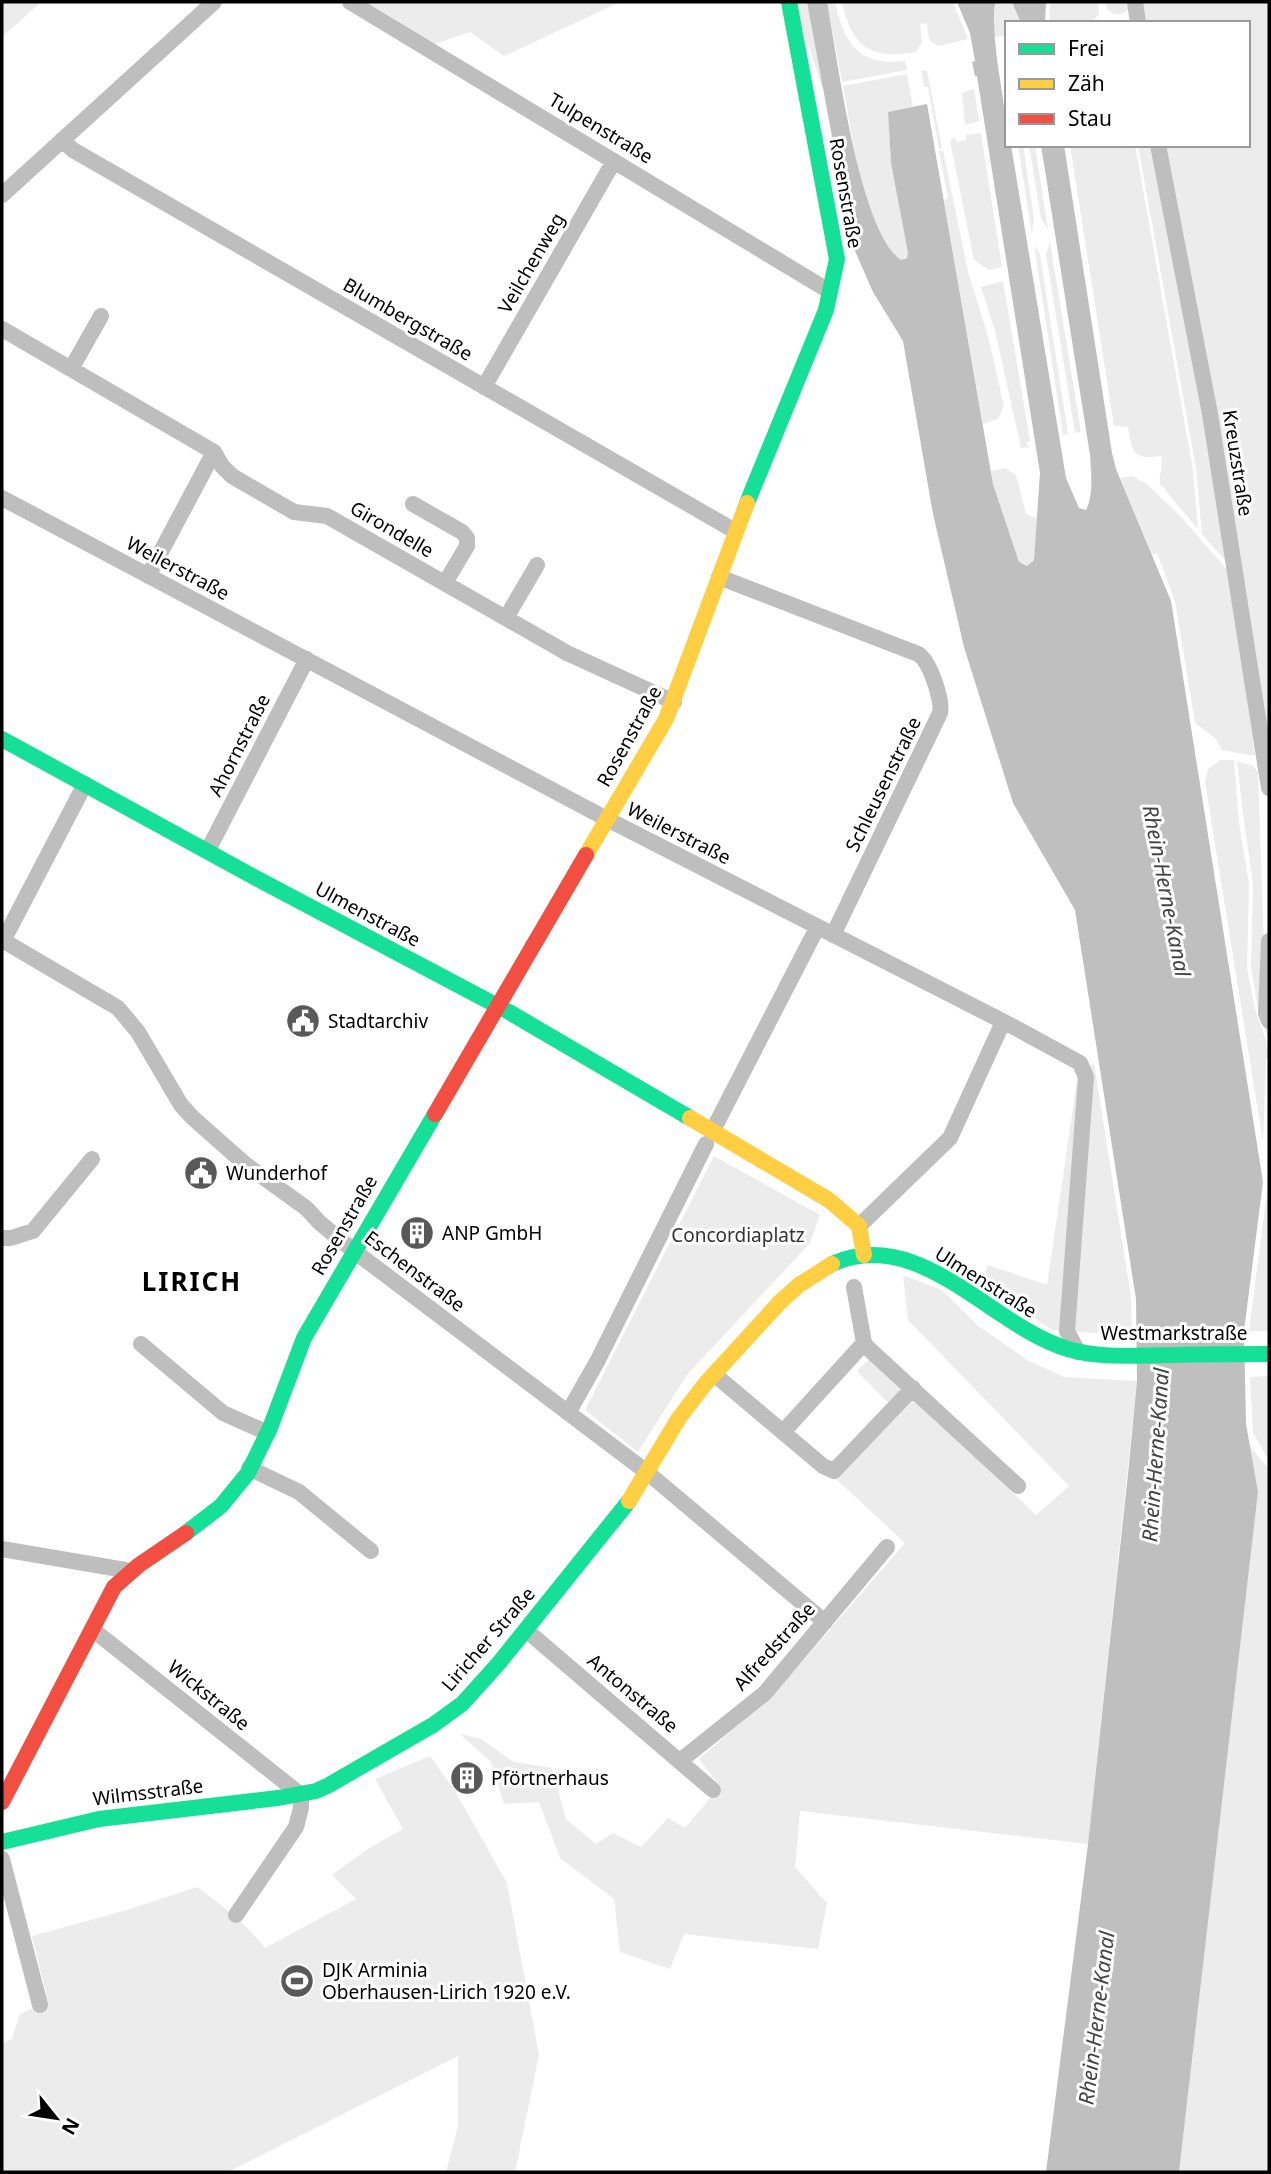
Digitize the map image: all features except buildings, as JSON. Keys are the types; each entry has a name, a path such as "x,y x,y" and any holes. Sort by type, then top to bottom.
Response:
{"street":[{"path":"2,195 214,2"},
{"name":"Tulpenstraße","path":"350,2 829,291"},
{"name":"Rosenstraße","path":"2,1802 109,1595 131,1571 221,1506 249,1468 268,1433 304,1338 674,702 735,531 826,310 838,259 789,2"},
{"path":"1135,2 1138,21"},
{"name":"Blumbergstraße","path":"62,140 73,150 735,531"},
{"name":"Kreuzstraße","path":"1158,147 1210,414 1269,788"},
{"name":"Veilchenweg","path":"484,387 614,161"},
{"path":"71,369 102,316"},
{"name":"Girondelle","path":"2,329 214,452 232,476 284,506 299,514 327,516 567,653 674,702"},
{"path":"148,576 214,452"},
{"name":"Weilerstraße","path":"2,498 607,819 1076,1060 1085,1071 1067,1331 1078,1352"},
{"name":"Girondelle","path":"413,504 462,532 467,538 467,546 445,583"},
{"path":"506,618 537,565"},
{"name":"Schleusenstraße","path":"719,577 918,654 927,662 941,704 940,713 833,935"},
{"name":"Ahornstraße","path":"208,850 307,659"},
{"name":"Ulmenstraße","path":"2,738 497,1008 509,1012 709,1137 830,1200 859,1226"},
{"path":"2,940 85,783"},
{"path":"568,1413 598,1360 817,928"},
{"name":"Eschenstraße","path":"2,940 124,1014 138,1032 181,1105 245,1164 306,1208 354,1251 649,1473 825,1622"},
{"path":"1269,941 1266,1013 1269,1021"},
{"path":"864,1255 859,1226 950,1138 1003,1022"},
{"path":"2,1238 33,1231 92,1159"},
{"name":"Ulmenstraße","path":"864,1255 910,1262 937,1272 1022,1330 1054,1345 1078,1352"},
{"name":"Liricher Straße","path":"301,1795 328,1786 451,1713 471,1695 632,1498 697,1393 796,1285 840,1260 864,1255"},
{"path":"854,1287 864,1343 1018,1486"},
{"path":"783,1432 864,1343"},
{"path":"141,1344 223,1413 268,1433"},
{"name":"Westmarkstraße","path":"1078,1352 1129,1355 1269,1354"},
{"path":"714,1374 831,1470 837,1470 912,1388"},
{"path":"249,1468 299,1493 371,1551"},
{"name":"Alfredstraße","path":"680,1761 765,1693 887,1547"},
{"path":"2,1549 131,1571"},
{"name":"Wickstraße","path":"92,1629 301,1795"},
{"name":"Antonstraße","path":"526,1630 713,1790"},
{"path":"236,1915 296,1827 301,1795"},
{"name":"Wilmsstraße","path":"2,1842 99,1819 301,1795"},
{"path":"2,1859 40,2005"}],"green space":[{"path":"2,2 41,2 2,37"},
{"path":"366,2 620,2 504,56 470,32 426,47 362,9"},
{"path":"794,2 807,2 824,87 822,87"},
{"path":"827,2 835,2 843,30 864,56 889,62 905,61 907,70 842,82"},
{"path":"842,2 953,2 968,39 935,45 929,37 927,23 920,24 922,42 916,52 875,52 858,40 851,30"},
{"path":"995,2 1012,2 1020,21 1006,19 1005,35 994,38"},
{"path":"1050,2 1098,2 1099,14 1093,21 1049,21"},
{"path":"1105,2 1128,2 1129,9 1115,14 1107,9"},
{"path":"1139,2 1269,2 1269,753 1162,147 1250,147 1250,21 1142,21"},
{"path":"927,70 942,148 939,149 928,87 924,87 921,71"},
{"path":"907,74 913,107 888,113 891,163 908,253 907,257 901,260 888,247 868,206 855,154 843,86"},
{"path":"974,89 979,121 965,125 962,93"},
{"path":"981,133 1002,267 989,270 974,260 950,141 955,137 956,142 966,140 966,135"},
{"path":"1018,147 1023,147 1034,219 1032,234"},
{"path":"1029,147 1035,147 1048,230 1041,218"},
{"path":"1070,147 1135,147 1193,470 1198,529 1160,484 1161,456 1139,455 1131,443 1128,427 1114,426"},
{"path":"1138,147 1156,147 1227,558 1225,560 1202,534 1196,469"},
{"path":"943,150 968,272 988,336 1004,406 998,419 983,424 944,200 948,198 939,151"},
{"path":"1050,242 1081,432 1075,433 1046,254"},
{"path":"1034,244 1040,255 1068,434 1063,435"},
{"path":"1003,281 1030,441 1026,443 1029,447 1021,448 995,331 981,287"},
{"path":"1005,468 1016,475 1026,514 1038,519 1034,560 1027,566 1019,562 993,484 991,471"},
{"path":"1132,476 1147,484 1181,517 1230,573 1255,756 1222,750 1215,738 1195,723 1175,601 1157,553 1152,555 1120,478"},
{"path":"1220,760 1234,760 1239,823 1249,884 1247,968 1268,1055 1263,1142 1205,782 1208,769"},
{"path":"1237,761 1253,766 1258,772 1267,1036 1258,1008 1251,968 1253,884"},
{"path":"1094,1063 1131,1297 1132,1332 1052,1330 981,1282 988,1265 1047,1285 1078,1074"},
{"path":"1269,1095 1269,1331 1249,1331 1267,1192"},
{"name":"Concordiaplatz","path":"714,1156 820,1215 810,1243 687,1375 638,1452 585,1410"},
{"path":"903,1275 942,1290 977,1325 1029,1361 1064,1377 1137,1381 1088,1844 800,1811 795,1867 827,1903 818,1949 684,1934 670,1969 620,1952 614,1899 560,1858 539,1802 504,1804 491,1762 460,1734 481,1739 514,1762 552,1768 566,1819 596,1844 613,1833 641,1847 668,1818 685,1828 720,1786 699,1759 781,1686 905,1543 834,1477 894,1409 857,1371 871,1357 1036,1515 1069,1486 908,1320"},
{"path":"1269,1376 1269,1461 1253,1433 1250,1377"},
{"path":"1248,1444 1269,1469 1269,2172 1179,2172 1258,1492"},
{"path":"430,1756 455,1791 507,1883 539,2055 515,2172 446,2172 458,2126 458,2056 228,2172 2,2172 2,2043 12,2039 20,2014 40,2005 46,1993 32,1936 127,1910 197,1887 241,1922 265,1948 356,1899 332,1875 369,1848 403,1829 375,1779"}],"water":[{"name":"Rhein-Herne-Kanal","path":"807,2 827,2 844,100 862,180 873,215 886,243 901,260 907,258 908,253 891,163 888,112 927,104 993,484 1019,562 1027,566 1034,560 1040,473 977,76 972,62 975,61 970,33 957,2 995,2 995,38 1005,118 1005,147 1011,147 1066,478 1079,508 1086,510 1091,490 1090,455 1041,147 1064,147 1112,453 1116,469 1171,601 1263,1182 1244,1331 1246,1424 1258,1492 1179,2172 1046,2172 1088,1844 1128,1474 1137,1381 1136,1299 1075,910 1013,803 964,647 933,514 903,341 873,292 852,244"},
{"path":"1012,2 1046,2 1045,21 1020,21"}],"traffic: fast":[{"path":"747,503 826,310 837,259 789,2"},
{"path":"2,739 509,1012 690,1118"},
{"path":"186,1533 221,1506 248,1473 270,1428 304,1338 435,1114"},
{"path":"832,1264 864,1255 895,1257 954,1283 1040,1337 1081,1352 1120,1356 1269,1354"},
{"path":"2,1842 99,1819 278,1798 316,1791 329,1785 433,1725 462,1704 499,1663 629,1501"}],"traffic: slow":[{"path":"586,855 666,719 747,503"},
{"path":"690,1118 829,1200 859,1226 864,1255"},
{"path":"629,1501 679,1418 705,1384 780,1302 799,1285 832,1264"}],"traffic: jam":[{"path":"435,1114 586,855"},
{"path":"2,1802 114,1587 139,1565 186,1533"}],"place":[{"name":"Stadtarchiv","path":"303,1021"},
{"name":"Wunderhof","path":"201,1173"},
{"name":"ANP GmbH","path":"417,1233"},
{"name":"Pförtnerhaus","path":"467,1778"},
{"name":"DJK Arminia Oberhausen-Lirich 1920 e.V.","path":"297,1981"}],"district":[{"name":"LIRICH","path":"192,1282"}]}
